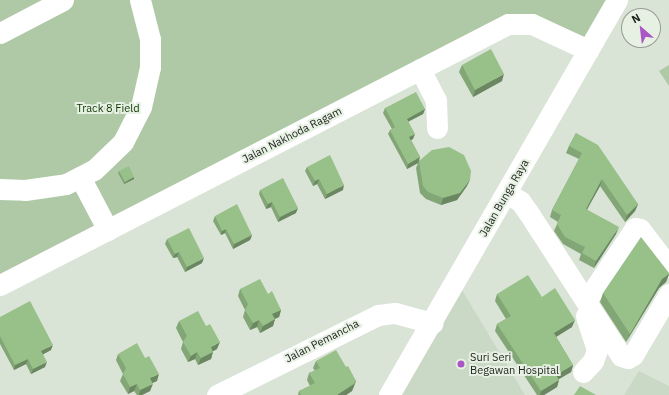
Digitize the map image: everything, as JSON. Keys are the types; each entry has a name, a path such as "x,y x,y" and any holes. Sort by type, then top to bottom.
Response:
{"street":[{"path":"0,33 63,0"},
{"path":"0,189 46,188 66,184 94,170 114,152 131,129 141,107 152,53 146,20 140,0"},
{"name":"Jalan Bunga Raya","path":"392,394 617,0"},
{"name":"Jalan Nakhoda Ragam","path":"0,285 420,69 514,23 537,26 588,50"},
{"path":"420,69 436,100 438,128"},
{"path":"80,177 108,230"},
{"path":"507,194 520,201 528,212 621,356 628,358 633,355 669,294"},
{"path":"581,293 635,228 640,229 669,267"},
{"path":"581,293 597,350 594,361 583,372"},
{"name":"Jalan Pemancha","path":"217,395 378,315 395,314 433,323"}],"shaded area":[{"name":"Suri Seri Begawan Hospital","path":"462,290 525,395 397,395 436,333"},
{"path":"639,371 669,386 669,395 624,395"}],"green space":[{"name":"Track 8 Field","path":"0,0 617,0 588,50 532,24 0,285"},
{"path":"669,65 669,86 659,71"}],"building":[{"path":"491,49 504,74 475,90 462,65"},
{"path":"416,92 425,109 407,119 415,134 409,137 420,157 408,164 390,130 395,127 385,108"},
{"path":"576,133 598,145 638,204 627,215 602,179 586,209 619,227 596,261 582,253 585,247 565,237 557,224 561,215 552,210 582,153 569,146"},
{"path":"449,147 464,155 471,171 470,180 460,193 443,198 428,192 423,186 419,161 432,150"},
{"path":"330,155 344,185 327,194 319,179 315,181 307,167"},
{"path":"129,166 134,177 125,182 119,171"},
{"path":"283,178 298,208 280,217 272,202 268,204 260,190"},
{"path":"237,204 252,235 234,244 226,229 222,231 215,216"},
{"path":"189,228 204,258 187,267 179,252 175,254 167,239"},
{"path":"641,237 669,274 662,279 630,334 603,293"},
{"path":"528,275 542,297 555,288 575,320 554,333 573,365 556,375 559,380 541,391 497,324 511,316 497,294"},
{"path":"260,279 268,294 272,291 281,310 272,314 275,319 263,326 259,320 253,323 245,310 248,304 240,289"},
{"path":"30,301 53,345 41,351 47,362 33,369 28,359 15,365 0,336 0,317"},
{"path":"198,311 206,326 210,324 220,342 211,347 213,352 201,358 197,352 191,356 183,342 187,336 179,321"},
{"path":"137,343 145,358 149,356 159,374 150,378 153,384 140,390 137,384 130,387 123,374 126,368 118,354"},
{"path":"336,350 346,367 348,366 356,381 354,384 337,395 301,395 299,391 315,383 309,373 320,368 316,361"},
{"path":"580,386 596,395 574,395"}],"place":[{"name":"Suri Seri Begawan Hospital","path":"461,364"}]}
